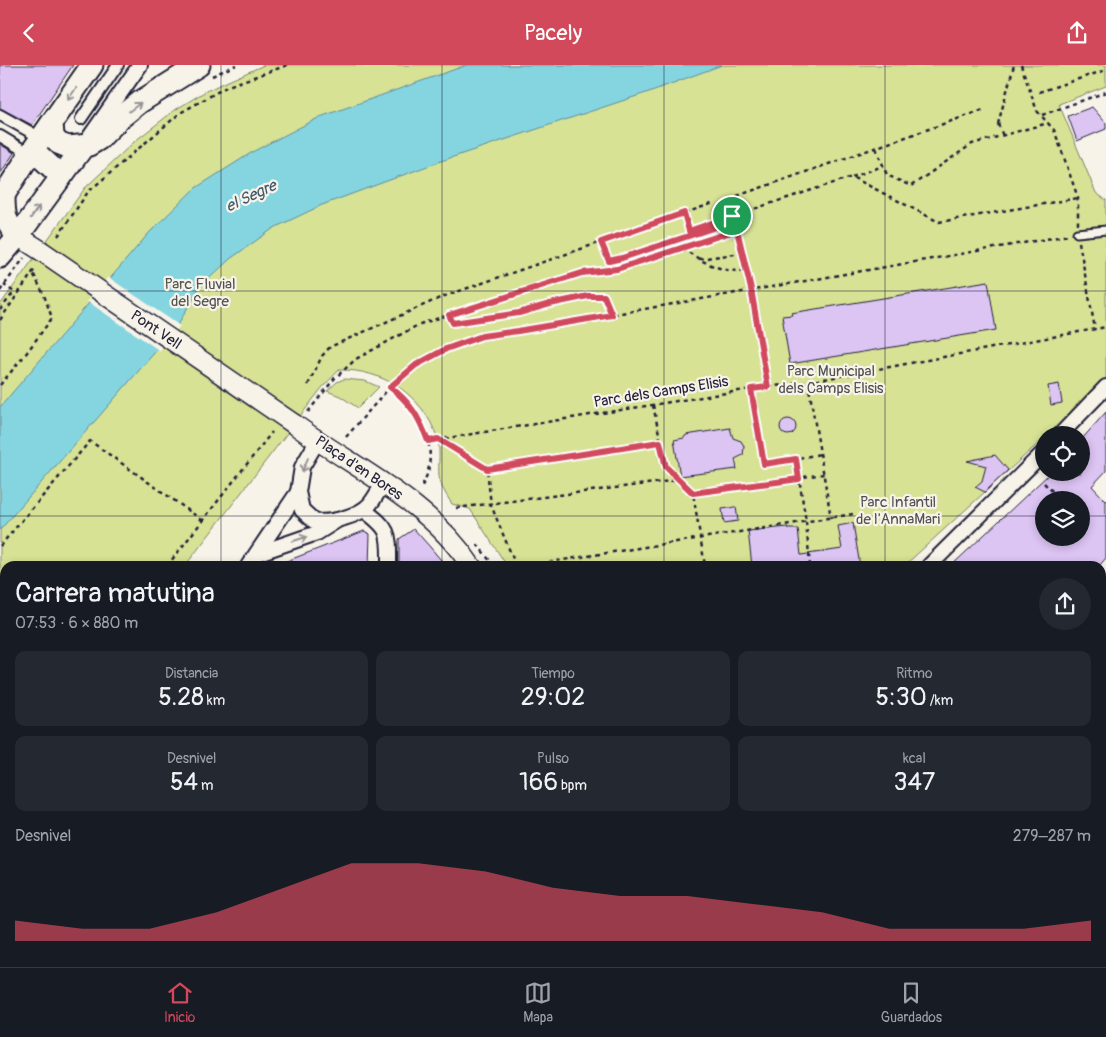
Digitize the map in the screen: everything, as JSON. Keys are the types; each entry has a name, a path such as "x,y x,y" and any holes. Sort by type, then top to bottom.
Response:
{"main road":[{"path":"0,257 9,235 10,226 4,215 2,199 92,65"},
{"path":"39,142 53,136 58,143 68,147 83,147 94,143 140,102 199,65"},
{"path":"39,142 55,178"},
{"path":"9,235 83,147"},
{"name":"Pont Vell","path":"9,235 32,254 301,418"},
{"name":"Plaça d'en Bores","path":"301,418 318,440 383,484 441,528 467,561"}],"street":[{"path":"81,119 118,65"},
{"path":"83,147 140,65"},
{"path":"0,115 39,142"},
{"path":"0,137 39,142"},
{"path":"1069,426 1106,387"},
{"path":"318,440 302,467 298,492 302,510 309,518 318,522 338,520"},
{"path":"934,561 1035,460"},
{"path":"259,553 317,533 338,520 364,510 383,484"},
{"path":"252,561 298,492"},
{"path":"364,510 387,530 389,561"}],"lane":[{"path":"1078,233 1106,225"},
{"path":"1088,231 1106,230"}],"path":[{"path":"58,236 88,192 180,113 228,86 288,65"},
{"path":"1003,136 998,124 1014,65"},
{"path":"1021,65 1037,111 1054,130 1078,198 1078,233 1095,329"},
{"path":"1039,92 1106,70"},
{"path":"1042,115 1106,91"},
{"path":"737,196 986,109"},
{"path":"876,148 888,175 911,186 972,144 1048,123"},
{"path":"684,213 689,231 883,166"},
{"path":"852,177 939,222 1078,198"},
{"path":"308,385 322,356 330,347 442,297 714,203"},
{"path":"732,216 751,289 768,387"},
{"path":"601,242 609,261 734,221"},
{"path":"301,418 334,379 356,359 420,325 582,273 617,269 737,230"},
{"path":"346,437 390,387 416,365 446,349 482,336 1078,233"},
{"path":"682,248 707,264 724,270 746,271"},
{"path":"699,259 742,253"},
{"path":"0,291 32,254"},
{"path":"0,320 35,269"},
{"path":"0,385 52,318 44,295 33,273"},
{"path":"0,310 14,292 4,285"},
{"path":"449,315 453,323 519,313 588,296 604,296 612,315"},
{"name":"Parc dels Camps Elisis","path":"428,441 751,389 808,382 1106,327"},
{"path":"808,382 831,518"},
{"path":"390,387 404,397 420,419 428,441 428,471 422,485"},
{"path":"751,389 764,464 821,454"},
{"path":"653,405 666,467 693,493 704,561"},
{"path":"171,561 272,432"},
{"path":"438,439 487,469 660,442"},
{"path":"0,546 90,441 202,520"},
{"path":"796,459 806,522 810,561"},
{"path":"487,469 490,505 514,561"},
{"path":"693,493 824,474"},
{"path":"456,508 679,479"},
{"path":"1044,483 1052,491"},
{"path":"556,561 853,514"},
{"path":"477,544 490,561"}],"green space":[{"path":"264,65 1106,65 1106,86 1059,104 1096,193 1106,200 1106,385 1058,426 1035,426 1035,446 909,561 504,561 470,509 452,504 444,491 439,476 437,437 431,422 422,409 399,387 385,380 370,374 339,370 321,389 189,561 0,561 0,305 85,188 135,141 175,110 206,91"},
{"path":"344,379 365,381 379,387 358,408 340,396 327,391 337,382"}],"water":[{"name":"el Segre","path":"467,65 722,65 646,93 441,161 322,205 274,228 230,259 199,288 176,328 0,530 0,407 149,233 194,189 254,151 320,117"}],"pier":[{"path":"108,277 180,326 160,351 87,301"}],"building":[{"path":"0,65 73,65 32,125 0,108"},
{"path":"1092,107 1106,123 1106,129 1077,141 1068,116"},
{"path":"0,144 14,153 0,174"},
{"path":"988,281 996,330 790,364 782,316"},
{"path":"1059,384 1062,403 1051,405 1048,386"},
{"path":"1106,412 1106,471 1092,486 1106,501 1106,558 1103,561 956,561 1041,481 1090,481 1090,430"},
{"path":"788,419 794,421 796,427 794,433 788,435 782,433 780,427 782,421"},
{"path":"730,428 733,438 741,441 744,446 743,455 735,459 737,469 680,476 674,440 684,438 686,435"},
{"path":"995,455 1008,470 985,492 975,487 982,481 986,466 967,461"},
{"path":"736,507 738,521 724,523 722,509"},
{"path":"853,523 859,561 751,561 748,531 788,527 788,529 798,529 801,555 842,549 838,526"},
{"path":"414,529 442,561 399,561 399,539"},
{"path":"364,531 370,534 369,561 287,561"}],"route":[{"path":"732,216 689,231 684,213 601,242 609,261 734,221 737,230 751,289 768,387 751,389 764,464 796,459 799,479 693,493 666,467 660,442 487,469 438,439 428,441 420,419 404,397 390,387 416,365 446,349 482,336 612,315 604,296 588,296 519,313 453,323 449,315 582,273 617,269 737,230 734,221 732,216"}],"park label":[{"name":"Parc Fluvial del Segre","path":"200,292"},
{"name":"Parc Municipal dels Camps Elisis","path":"831,380"},
{"name":"Parc Infantil de l'AnnaMari","path":"898,510"}]}
